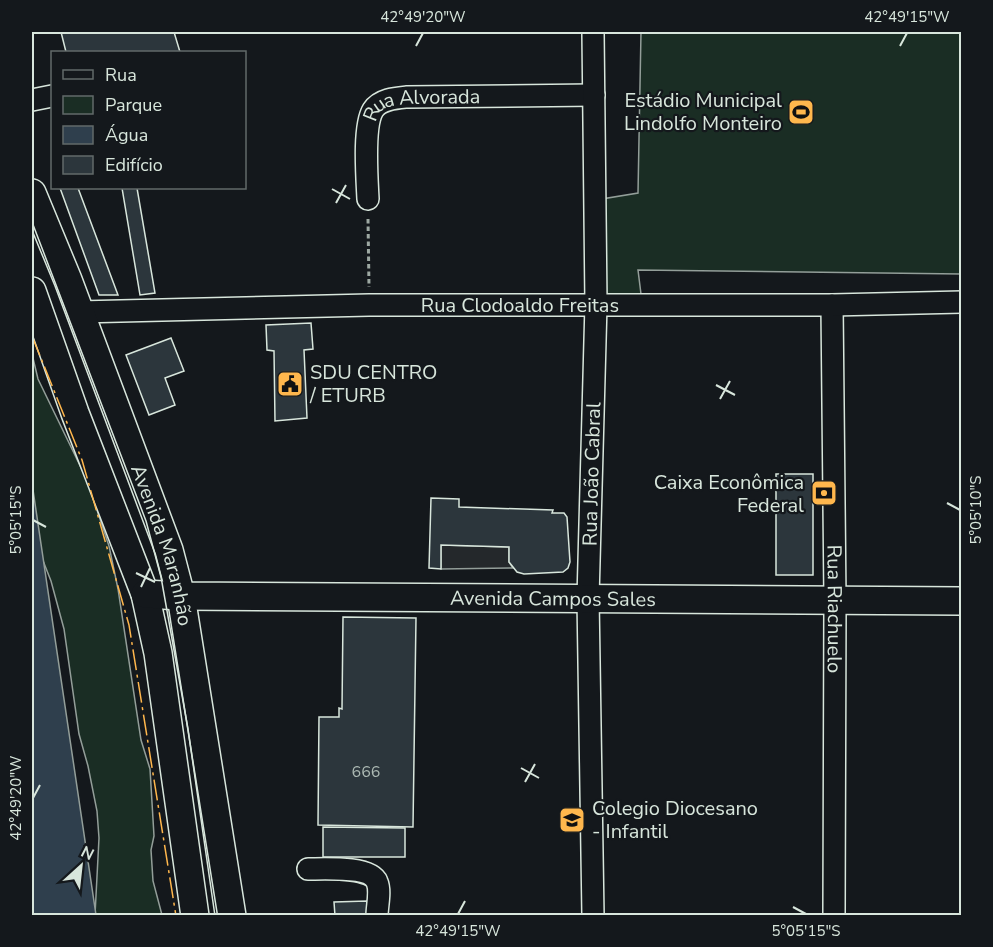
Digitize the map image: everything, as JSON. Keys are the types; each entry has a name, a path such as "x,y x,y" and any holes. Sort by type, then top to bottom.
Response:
{"main road":[{"name":"Avenida Maranhão","path":"32,193 80,312 169,550 181,596 232,915"},
{"name":"Avenida Maranhão","path":"32,291 75,413 145,594 158,652 195,915"},
{"name":"Avenida Campos Sales","path":"145,594 962,601"}],"street":[{"name":"Rua João Cabral","path":"593,32 596,304 588,598 593,915"},
{"name":"Rua Alvorada","path":"368,199 367,132 373,110 381,103 392,98 407,97 594,95"},
{"path":"32,100 51,96"},
{"name":"Rua Clodoaldo Freitas","path":"80,312 369,305 832,305 962,302"},
{"name":"Rua Riachuelo","path":"832,305 835,600 834,915"},
{"path":"308,869 365,871 375,877 379,884 377,915"}],"path":[{"path":"368,199 369,305"}],"green space":[{"name":"Estádio Municipal Lindolfo Monteiro","path":"641,32 961,32 961,274 638,270 641,294 606,296 602,199 638,193"},
{"path":"32,354 38,379 87,480 109,546 118,589 141,740 150,769 154,836 151,850 153,881 162,915 95,915 99,838 97,811 79,734 64,629 51,581 40,553 32,510"}],"shaded area":[{"path":"441,545 509,547 509,562 513,568 441,569"}],"water":[{"path":"32,486 33,490 96,915 32,915"}],"building":[{"path":"61,32 174,32 180,51 66,51"},
{"path":"60,189 78,189 118,295 99,295"},
{"path":"122,189 137,189 155,293 140,295"},
{"name":"SDU CENTRO / ETURB","path":"311,323 313,349 304,350 307,418 275,421 274,351 267,350 266,325"},
{"path":"171,338 184,371 165,378 175,405 149,415 126,355"},
{"path":"776,474 813,474 813,575 776,575"},
{"path":"431,498 459,499 459,507 553,510 552,513 564,513 567,517 570,562 568,568 563,572 524,574 517,572 509,562 509,547 441,545 441,569 429,568"},
{"path":"343,617 416,618 413,827 318,825 319,717 339,717 339,708 342,709"},
{"path":"323,827 405,828 405,857 323,857"},
{"path":"367,901 367,916 335,916 334,902"}],"tram line":[{"path":"32,222 146,521 161,577 188,729 215,916"}],"power":[{"path":"32,336 82,460 129,625 176,916"}],"place":[{"name":"Estádio Municipal Lindolfo Monteiro","path":"801,112"},
{"name":"SDU CENTRO / ETURB","path":"290,384"},
{"name":"Caixa Econômica Federal","path":"824,493"},
{"name":"Colegio Diocesano - Infantil","path":"572,820"}]}
